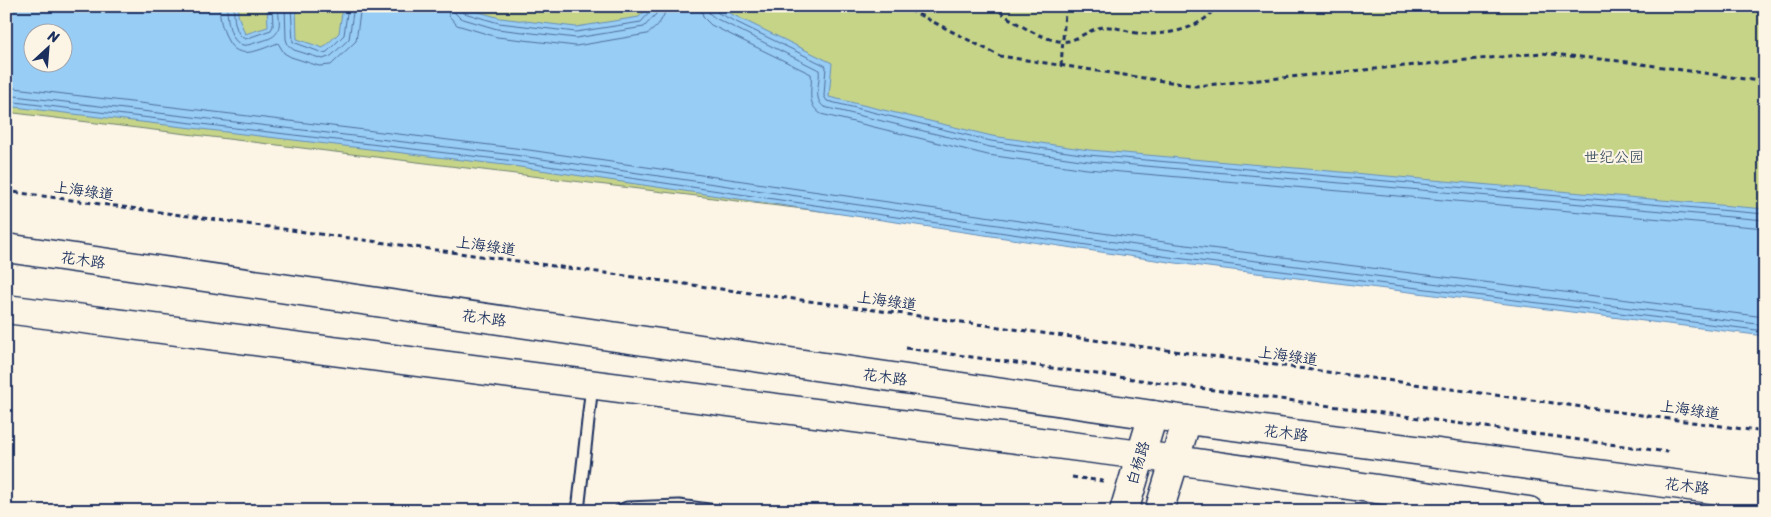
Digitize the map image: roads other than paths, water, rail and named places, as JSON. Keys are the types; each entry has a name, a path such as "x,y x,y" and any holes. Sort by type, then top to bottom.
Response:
{"main road":[{"name":"花木路","path":"6,248 1187,420 1765,496"},
{"path":"6,310 1140,455 1529,511"},
{"name":"白杨路","path":"1124,511 1152,415"},
{"path":"1159,511 1187,420"}],"lane":[{"path":"578,511 592,385"},
{"path":"620,511 627,508 679,506 716,511"}],"water":[{"path":"6,6 239,6 238,15 245,34 268,27 267,6 296,6 297,39 323,48 339,33 343,6 458,6 500,18 576,27 639,17 649,6 715,6 832,63 829,97 992,136 1089,150 1765,209 1765,336 1176,263 513,166 6,106"}],"park label":[{"name":"世纪公园","path":"1614,157"}]}
